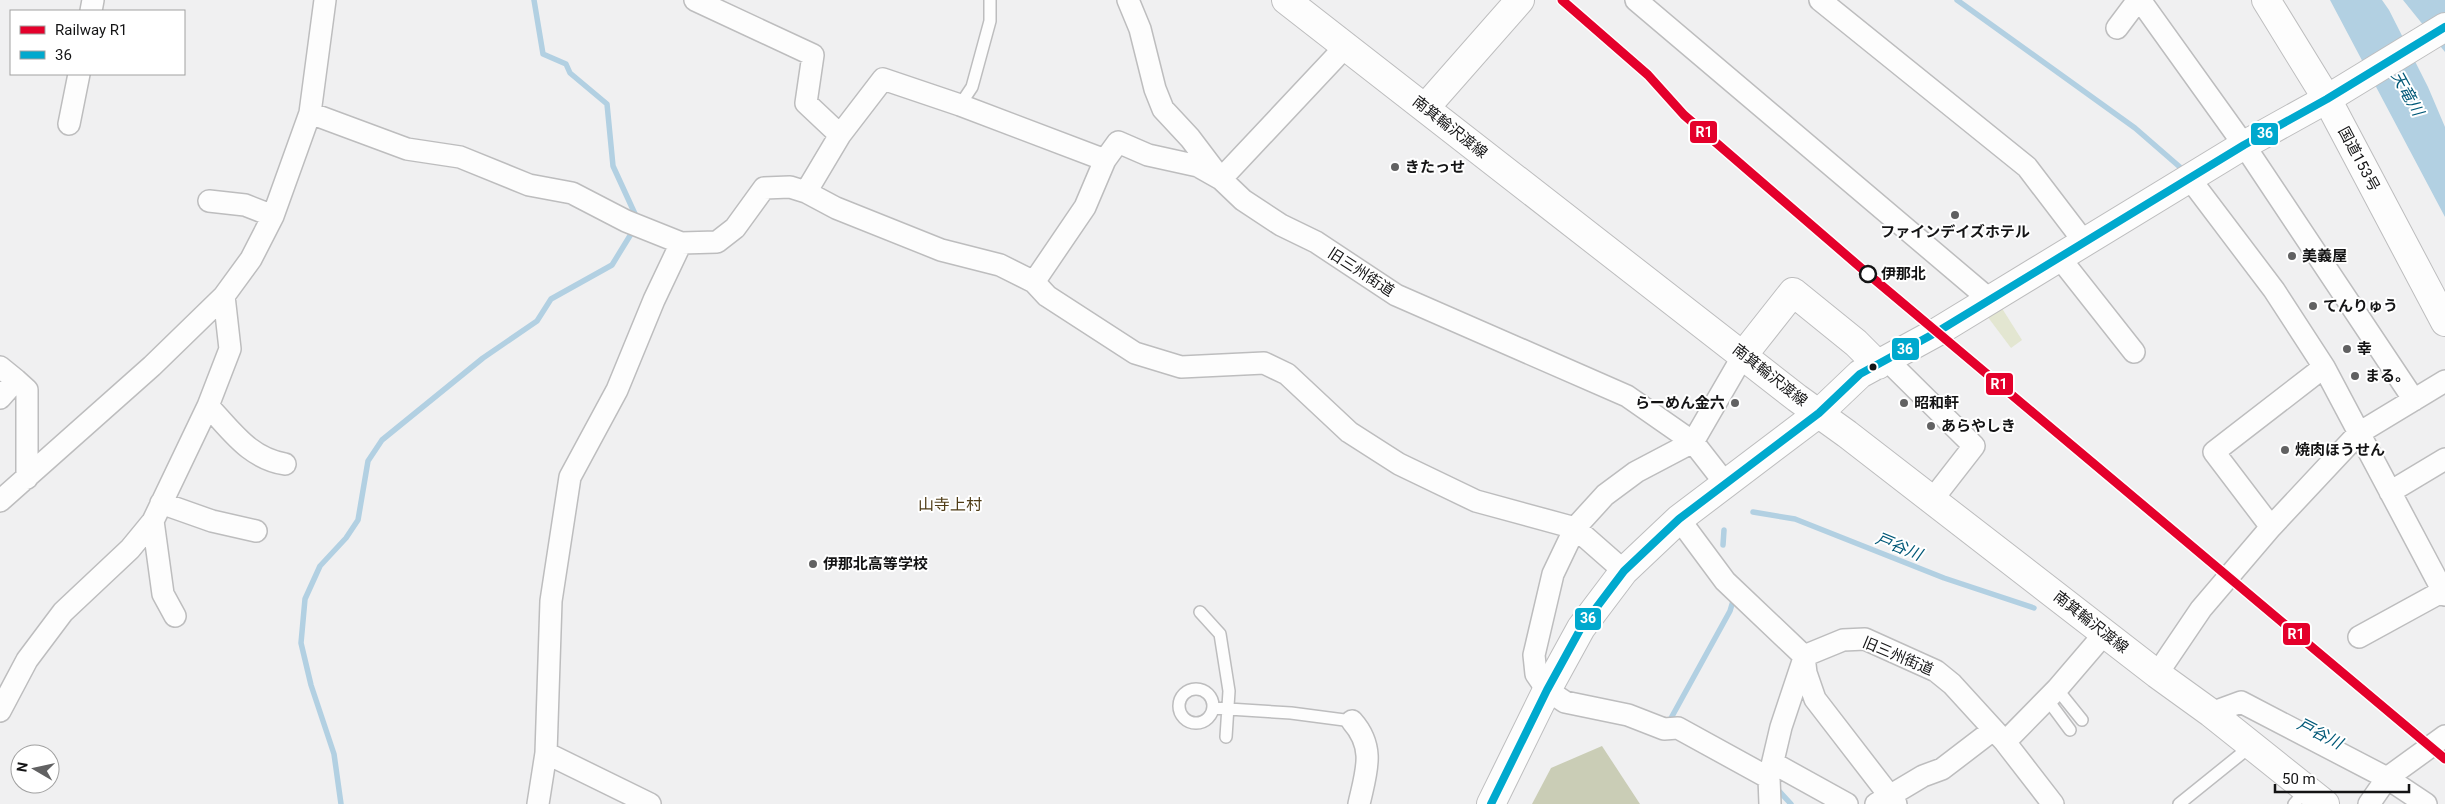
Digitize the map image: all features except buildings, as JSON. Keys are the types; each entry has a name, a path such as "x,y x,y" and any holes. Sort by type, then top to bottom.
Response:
{"main road":[{"name":"南箕輪沢渡線","path":"1286,0 2157,674 2211,713 2251,746 2308,799"},
{"path":"1425,108 1520,0"},
{"name":"国道153号","path":"2266,0 2338,92 2445,322"},
{"path":"1491,804 1547,690 1581,628 1624,571 1679,519 1820,413 1860,374 2059,258 2244,145 2338,92 2445,27"},
{"path":"1744,354 1793,292 1856,343 1883,362"}],"street":[{"path":"0,500 152,366 224,296 251,258 273,216 310,113 323,0"},
{"path":"695,0 813,55 806,103 840,135"},
{"name":"旧三州街道","path":"1128,0 1140,30 1155,89 1163,109 1190,138 1221,179 1243,200 1282,225 1316,242 1396,295 1627,396 1693,442 1725,483"},
{"path":"1636,0 1989,299"},
{"path":"1820,0 2027,167 2084,243"},
{"path":"2117,28 2139,0 2244,145 2414,400"},
{"path":"1034,282 1085,207 1105,160 1118,142 1148,155 1198,166 1221,179 1346,46"},
{"path":"806,192 878,73 1105,160"},
{"path":"69,124 79,75"},
{"path":"310,113 407,149 460,157 529,185 572,193 626,221 681,243 717,242 735,228 764,188 790,187 806,192 836,208 941,250 1000,265 1034,282 1047,296 1135,353 1182,367 1264,363 1287,374 1349,432 1399,464 1476,501 1575,528 1624,571"},
{"path":"2190,179 2274,290 2324,367 2444,589 2359,637"},
{"path":"209,202 245,205 273,216"},
{"path":"538,804 546,753 551,601 570,477 617,390 654,300 681,243"},
{"path":"2059,258 2134,352"},
{"path":"0,710 27,660 63,612 130,549 157,512 208,406 230,349 224,296"},
{"path":"1744,354 1693,442 1636,472 1605,495 1575,528 1553,574 1534,655 1536,674 1547,690 1565,702 1628,715 1671,728 1848,804"},
{"path":"1883,362 1974,446 1932,500"},
{"path":"2271,527 2214,452 2324,367"},
{"path":"0,398 8,373 27,390 26,478"},
{"path":"2157,674 2201,609 2271,527 2359,433 2445,381"},
{"path":"208,406 251,452 270,461 285,464"},
{"path":"2390,492 2445,459"},
{"path":"157,512 212,521 256,531"},
{"path":"157,512 164,594 175,616"},
{"path":"1679,519 1725,581 1804,656 1806,673 1815,699 1887,801 1923,776 1942,769 1999,736 2052,694 2105,633"},
{"name":"旧三州街道","path":"1804,656 1843,640 1864,639 1936,671 1952,684 1999,736 2053,804"},
{"path":"1770,804 1771,771 1781,727 1804,656"},
{"path":"2211,713 2241,702 2387,778 2426,804"},
{"path":"1352,721 1363,734 1368,753 1359,804"},
{"path":"2369,804 2387,778 2445,736"},
{"path":"546,753 650,804"}],"lane":[{"path":"960,105 972,87 990,21 990,0"},
{"path":"1200,612 1220,634 1226,662 1229,710 1226,737"},
{"path":"2052,694 2082,720"},
{"path":"2052,694 2070,730"},
{"path":"1213,708 1291,713 1352,721"},
{"path":"2179,804 2251,746"}],"green space":[{"path":"1998,302 2022,340 2011,348 1984,312"},
{"path":"1602,746 1640,804 1532,804 1551,768"}],"water":[{"name":"天竜川","path":"2330,0 2382,0 2389,10 2428,87 2445,127 2445,217"},
{"path":"2403,0 2445,0 2445,52"}],"waterway":[{"path":"534,0 543,54 566,64 570,73 607,104 613,166 635,214"},
{"path":"1957,0 2135,128 2181,168"},
{"path":"341,804 334,754 311,685 301,643 305,599 320,566 346,538 358,520 368,461 382,440 483,358 537,321 551,299 612,265 631,234"},
{"name":"戸谷川","path":"1753,512 1795,519 1944,578 2034,608"},
{"name":"戸谷川","path":"1723,545 1724,530"},
{"name":"戸谷川","path":"1671,724 1670,720 1730,611 1733,601"},
{"name":"戸谷川","path":"1780,792 1791,804"}],"rail line":[{"name":"R1","path":"1562,0 1648,75 1684,115 1868,274 2445,759"}],"transit line":[{"name":"36","path":"1491,804 1547,690 1581,628 1624,571 1679,519 1819,413 1860,374 1937,332 2244,145 2327,99 2445,27"}],"place":[{"name":"きたっせ","path":"1395,167"},
{"name":"ファインデイズホテル","path":"1955,215"},
{"name":"美義屋","path":"2292,256"},
{"name":"伊那北","path":"1868,274"},
{"name":"てんりゅう","path":"2313,306"},
{"name":"幸","path":"2347,349"},
{"name":"まる。","path":"2355,376"},
{"name":"らーめん金六","path":"1735,403"},
{"name":"昭和軒","path":"1904,403"},
{"name":"あらやしき","path":"1931,426"},
{"name":"焼肉ほうせん","path":"2285,450"},
{"name":"伊那北高等学校","path":"813,564"}],"district":[{"name":"山寺上村","path":"950,504"}]}
